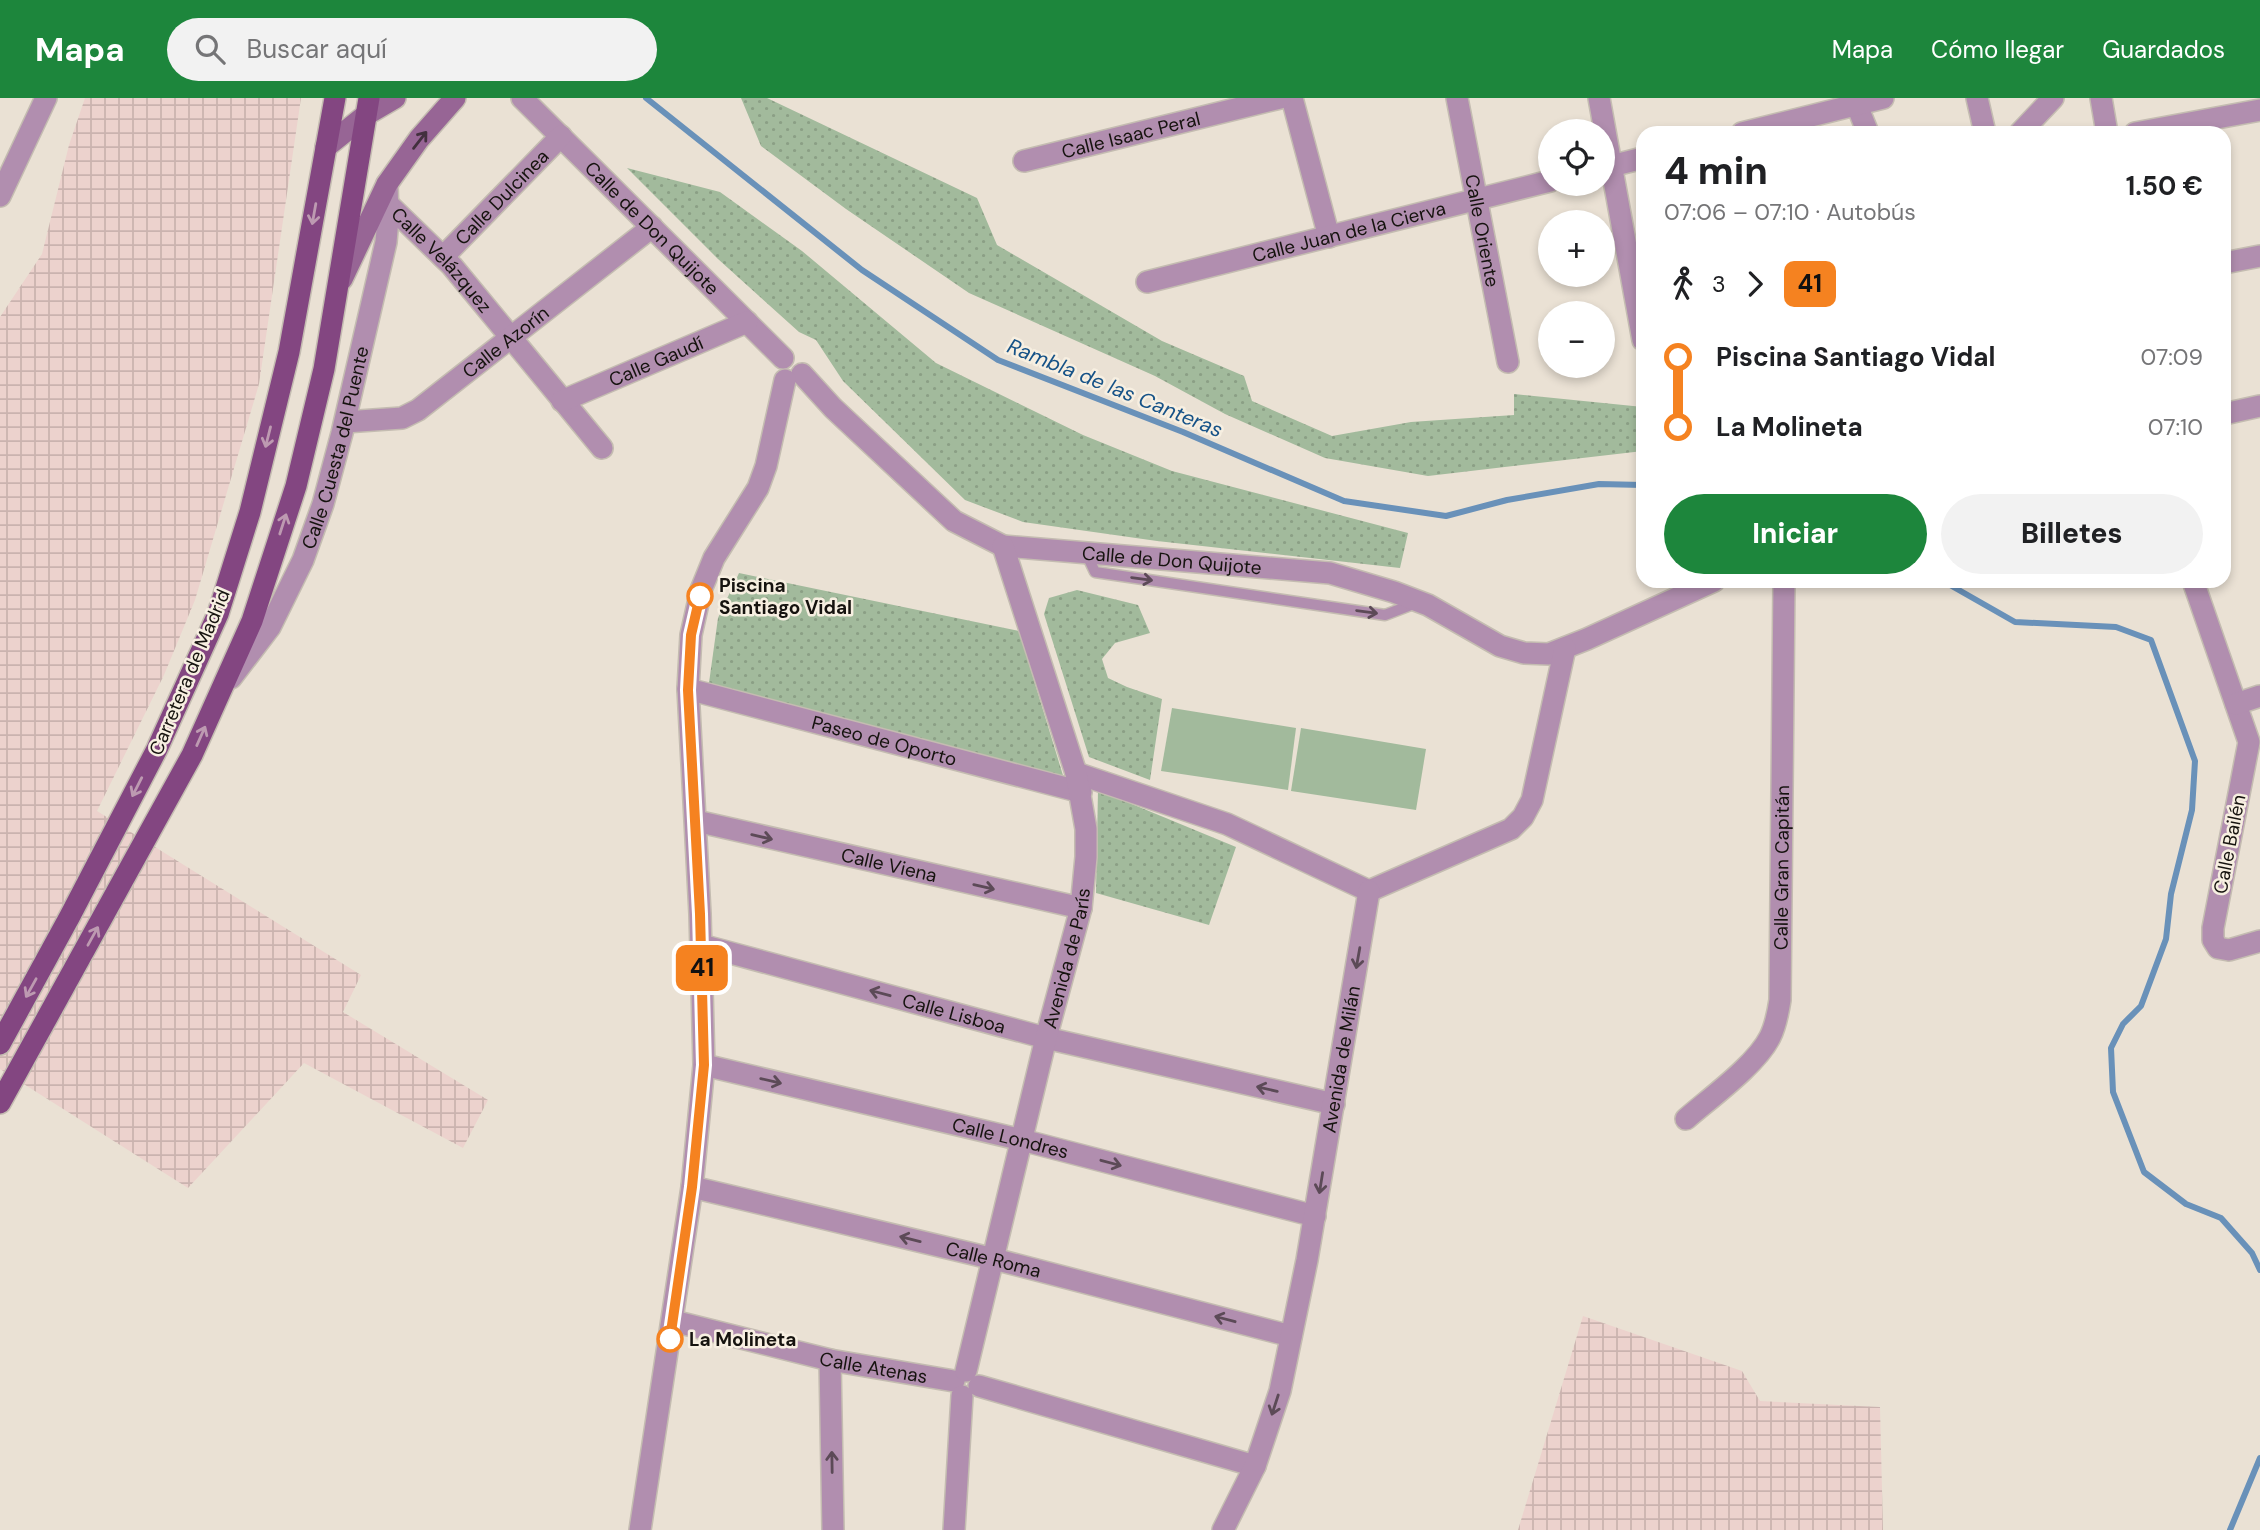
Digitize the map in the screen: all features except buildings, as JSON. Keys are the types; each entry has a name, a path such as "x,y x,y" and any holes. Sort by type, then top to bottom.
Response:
{"main road":[{"name":"Carretera de Madrid","path":"0,1044 157,749 218,614 250,512 289,352 335,98"},
{"path":"326,147 367,107 395,98"},
{"path":"336,291 419,139 455,98"},
{"path":"0,1102 192,755 252,621 296,486 324,369 367,107"}],"street":[{"path":"0,196 46,98"},
{"name":"Calle de Don Quijote","path":"522,98 783,358 778,368 779,375 793,377 833,408 954,521 1003,546 1330,573 1419,602 1500,646 1524,653 1549,654 1699,588"},
{"name":"Calle Isaac Peral","path":"1024,161 1280,98"},
{"path":"1292,98 1329,237"},
{"name":"Calle Oriente","path":"1457,98 1508,362"},
{"path":"1599,98 1601,119"},
{"path":"1786,126 1855,101 1883,98"},
{"path":"1977,98 1983,126"},
{"path":"2027,126 2053,98"},
{"path":"2101,98 2106,126"},
{"path":"1855,101 1865,126"},
{"path":"2173,126 2260,110"},
{"name":"Calle Dulcinea","path":"443,257 561,136"},
{"path":"1615,165 1636,160"},
{"name":"Calle Juan de la Cierva","path":"1147,282 1538,184"},
{"name":"Calle Velázquez","path":"387,194 602,448"},
{"name":"Calle Cuesta del Puente","path":"222,690 270,627 303,560 323,504 345,422 386,242 387,194"},
{"path":"1613,196 1636,306"},
{"name":"Calle Azorín","path":"345,422 402,418 418,410 652,227"},
{"path":"2231,262 2260,256"},
{"name":"Calle Gaudí","path":"562,401 747,322"},
{"path":"640,1530 692,1187 704,1065 696,821 688,690 691,635 701,590 714,558 758,488 793,377"},
{"path":"2231,414 2257,412"},
{"name":"Avenida de París","path":"959,1529 965,1384 1046,1038 1081,908 1086,858 1086,829 1078,782 1003,546"},
{"name":"Calle Gran Capitán","path":"1686,1119 1744,1068 1769,1040 1777,1020 1780,1000 1784,588"},
{"name":"Calle Bailén","path":"2195,588 2249,742 2213,928 2213,940 2218,948 2229,950 2260,941"},
{"path":"1078,782 1227,824 1369,891 1511,829 1523,817 1532,800 1565,648"},
{"name":"Paseo de Oporto","path":"688,690 1078,782"},
{"path":"2236,704 2260,696"},
{"name":"Calle Viena","path":"696,821 1081,908"},
{"name":"Avenida de Milán","path":"1223,1530 1255,1466 1280,1391 1315,1216 1369,891"},
{"name":"Calle Lisboa","path":"701,945 1046,1038 1334,1104"},
{"name":"Calle Londres","path":"704,1065 1022,1140 1315,1216"},
{"name":"Calle Roma","path":"692,1187 994,1259 1291,1336"},
{"name":"Calle Atenas","path":"673,1321 830,1360 965,1384 1255,1466"},
{"path":"830,1360 833,1530"}],"lane":[{"path":"1086,553 1095,572 1385,615 1419,602"}],"shaded area":[{"path":"85,98 301,98 259,384 195,600 164,675 97,811 361,975 343,1012 488,1100 463,1148 304,1063 188,1188 0,1069 0,317 42,254 69,145"},
{"path":"1583,1316 1742,1371 1760,1401 1880,1407 1883,1530 1518,1530"}],"green space":[{"path":"741,98 767,98 977,198 997,245 1162,341 1244,376 1252,401 1332,436 1411,422 1514,415 1514,394 1636,406 1636,452 1428,476 1325,458 1225,414 1155,376 969,293 846,209 761,146"},
{"path":"627,168 720,192 802,251 936,363 1083,435 1172,471 1408,533 1400,568 1157,541 1023,522 965,500 843,381 816,340 799,332 718,259"},
{"path":"739,573 1019,631 1065,782 708,690 718,618"},
{"path":"1077,590 1138,605 1150,633 1115,643 1102,659 1108,678 1162,699 1150,780 1089,757 1044,614 1049,598"},
{"path":"1172,708 1296,728 1288,790 1161,771"},
{"path":"1301,728 1426,749 1416,810 1291,791"},
{"path":"1098,790 1236,847 1209,925 1096,893"}],"waterway":[{"name":"Rambla de las Canteras","path":"646,98 862,270 998,360 1183,432 1344,501 1446,516 1507,500 1599,484 1636,485"},
{"name":"Rambla de las Canteras","path":"1955,588 2015,622 2116,627 2151,640 2195,761 2192,810 2171,894 2166,939 2141,1006 2123,1024 2111,1048 2113,1092 2144,1172 2186,1204 2221,1218 2252,1253 2260,1270"},
{"name":"Rambla de las Canteras","path":"2230,1530 2260,1458"}],"bus line":[{"name":"41","path":"670,1339 692,1187 704,1065 700,914 688,690 691,635 700,596"}],"place":[{"name":"Piscina Santiago Vidal","path":"700,596"},
{"name":"La Molineta","path":"670,1339"}]}
